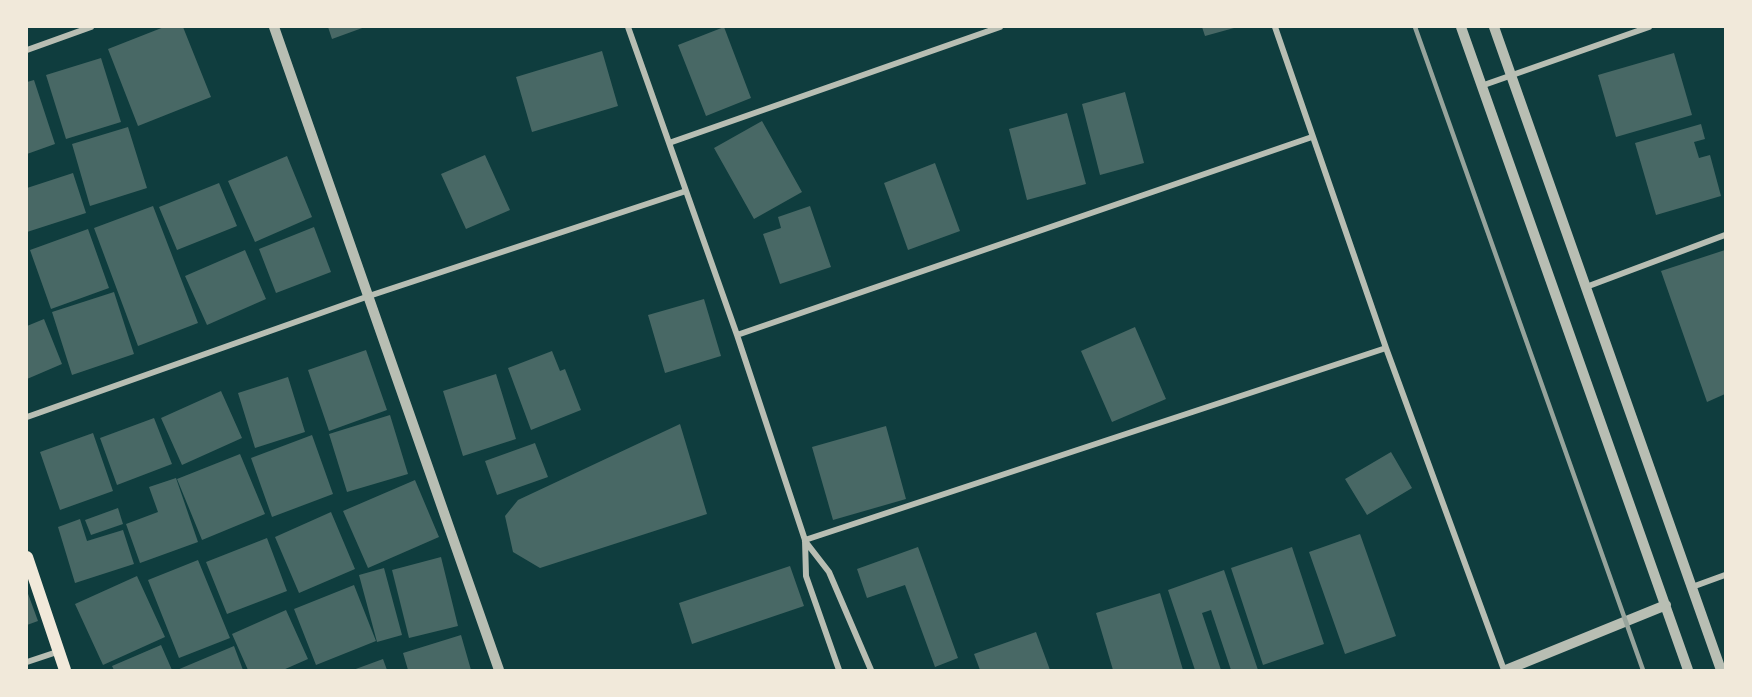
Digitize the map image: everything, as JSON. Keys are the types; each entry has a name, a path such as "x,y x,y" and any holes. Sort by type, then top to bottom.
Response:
{"main road":[{"path":"27,557 57,652 65,670"}],"street":[{"path":"27,50 91,27"},
{"path":"274,27 500,670"},
{"path":"628,27 737,334 805,540 806,576 839,670"},
{"path":"669,143 1000,27"},
{"path":"1275,27 1386,348 1505,670 1625,619 1666,605"},
{"path":"1461,27 1688,670"},
{"path":"1494,27 1720,670"},
{"path":"1481,86 1649,27"},
{"path":"737,334 1312,137"},
{"path":"27,417 369,296 686,191"},
{"path":"1586,287 1725,235"},
{"path":"805,540 1386,348"},
{"path":"805,540 829,572 871,670"},
{"path":"1692,587 1725,575"},
{"path":"27,662 57,652"}],"building":[{"path":"164,27 183,27 211,97 138,126 108,49"},
{"path":"328,27 365,27 332,39"},
{"path":"724,27 751,98 706,116 678,45"},
{"path":"1202,27 1234,27 1234,28 1205,36"},
{"path":"602,51 618,106 532,132 516,77"},
{"path":"1674,53 1692,115 1616,137 1598,75"},
{"path":"101,58 121,122 66,139 46,75"},
{"path":"34,80 55,144 27,154 27,82"},
{"path":"1125,92 1144,163 1100,175 1082,104"},
{"path":"1067,113 1086,184 1027,200 1009,129"},
{"path":"762,121 802,192 754,219 714,148"},
{"path":"1701,124 1705,139 1694,142 1699,158 1710,155 1721,196 1656,215 1635,143"},
{"path":"128,127 147,188 90,206 72,144"},
{"path":"485,155 510,210 466,229 441,174"},
{"path":"287,156 312,217 255,242 228,181"},
{"path":"935,163 960,231 908,250 884,183"},
{"path":"73,173 86,213 27,232 27,188"},
{"path":"219,183 237,226 177,250 159,207"},
{"path":"153,206 198,323 138,346 94,228"},
{"path":"810,206 831,267 780,284 763,234 781,228 778,217"},
{"path":"314,227 331,272 276,293 259,249"},
{"path":"88,229 109,288 51,309 30,250"},
{"path":"245,250 266,299 207,325 185,276"},
{"path":"1725,250 1725,394 1707,402 1661,271"},
{"path":"114,292 134,354 72,375 52,312"},
{"path":"704,299 721,356 665,373 648,315"},
{"path":"44,319 62,364 27,379 27,326"},
{"path":"1135,327 1166,399 1112,422 1081,351"},
{"path":"366,350 387,410 329,431 308,370"},
{"path":"552,351 560,371 565,369 581,410 531,430 508,368"},
{"path":"496,374 516,439 463,456 443,391"},
{"path":"288,377 305,432 255,448 238,393"},
{"path":"221,391 242,438 182,465 161,418"},
{"path":"390,415 408,474 347,492 329,434"},
{"path":"154,418 172,464 117,485 100,438"},
{"path":"680,424 707,514 540,568 513,552 505,516 518,500"},
{"path":"886,426 906,499 833,520 812,447"},
{"path":"93,433 113,491 60,510 40,452"},
{"path":"312,435 333,494 272,517 251,458"},
{"path":"535,443 548,477 497,495 485,461"},
{"path":"1391,452 1412,488 1367,515 1345,479"},
{"path":"240,454 265,514 202,540 177,479"},
{"path":"176,478 198,542 140,563 126,524 158,512 149,487"},
{"path":"415,480 439,537 368,568 343,511"},
{"path":"118,508 123,524 91,535 85,520"},
{"path":"331,512 355,569 299,593 275,537"},
{"path":"80,519 87,541 123,530 134,564 75,583 58,527"},
{"path":"1360,534 1396,636 1345,654 1309,552"},
{"path":"267,538 287,591 227,614 206,562"},
{"path":"918,547 958,658 935,667 905,585 867,598 857,569"},
{"path":"1292,547 1324,644 1263,665 1231,568"},
{"path":"441,557 458,626 409,638 392,570"},
{"path":"198,560 230,638 179,658 148,580"},
{"path":"790,566 804,606 692,644 679,603"},
{"path":"384,568 402,635 377,642 359,575"},
{"path":"1224,570 1258,670 1231,670 1211,610 1202,613 1221,670 1195,670 1168,590"},
{"path":"137,576 165,637 103,665 75,604"},
{"path":"354,585 376,641 316,665 294,609"},
{"path":"27,591 38,621 27,625"},
{"path":"1160,593 1183,670 1113,670 1096,613"},
{"path":"286,610 308,659 283,670 248,670 232,634"},
{"path":"1036,632 1050,670 980,670 974,654"},
{"path":"461,635 471,670 408,670 403,653"},
{"path":"161,645 172,670 114,670 112,666"},
{"path":"234,646 243,670 177,670"},
{"path":"383,659 387,670 353,670"}],"railway":[{"path":"1415,27 1643,670"}]}
